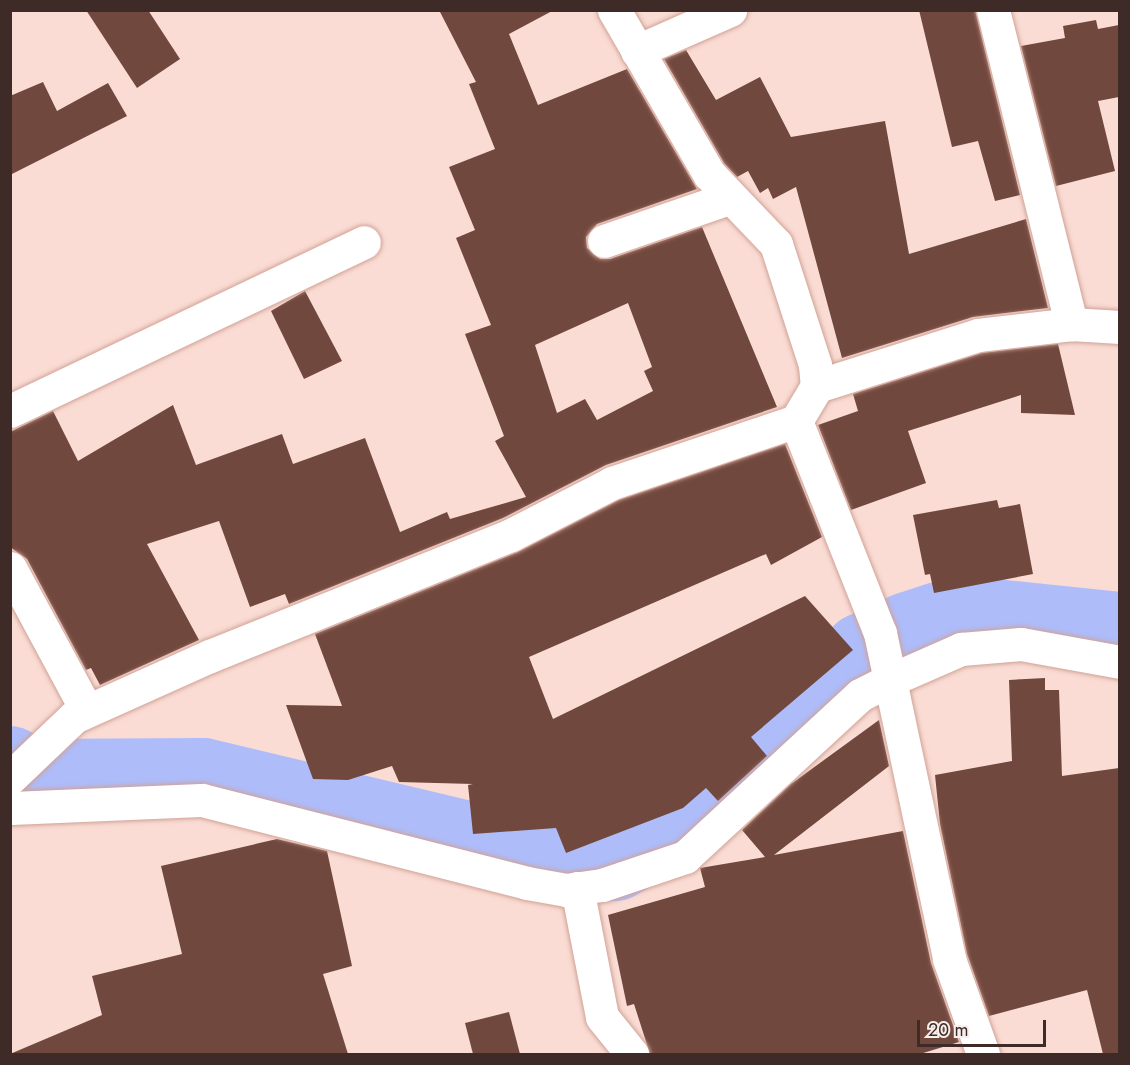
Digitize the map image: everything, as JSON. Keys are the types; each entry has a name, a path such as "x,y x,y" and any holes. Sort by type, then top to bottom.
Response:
{"street":[{"path":"614,10 729,198 776,244 817,386"},
{"path":"637,51 730,10"},
{"path":"993,10 1071,324"},
{"path":"604,241 729,198"},
{"path":"10,411 364,242"},
{"path":"10,778 74,717 210,656 511,535 612,483 796,421 817,386 978,335 1071,324 1119,327"},
{"path":"796,421 880,633 888,681 949,959 983,1054"},
{"path":"10,568 87,711"},
{"path":"10,808 202,800 526,883 577,888 640,875 685,857 861,695 961,649 1020,644 1119,662"},
{"path":"577,888 602,1017 632,1054"}],"building":[{"path":"86,10 148,10 180,59 137,88"},
{"path":"439,10 554,10 509,34 538,105 627,69 697,189 597,224 586,237 587,248 600,259 610,259 702,227 777,407 606,465 503,518 289,604 285,594 250,607 219,521 147,544 199,640 100,685 91,668 86,670 27,559 10,547 10,432 53,411 78,461 173,405 196,465 282,434 293,464 365,438 400,532 447,512 450,519 526,497 495,441 504,436 465,334 491,325 456,238 475,230 449,167 495,149 469,84 476,82","holes":["628,303 652,367 644,371 653,391 597,420 585,399 557,413 535,345"]},
{"path":"919,10 975,10 1020,195 995,201 978,141 952,147"},
{"path":"1096,20 1098,29 1119,25 1119,97 1098,101 1115,171 1056,186 1021,46 1065,38 1063,26"},
{"path":"686,50 716,100 760,77 791,137 885,121 909,254 1026,219 1048,308 973,317 842,358 796,187 773,199 768,188 760,193 748,171 737,177 724,163 664,59"},
{"path":"43,82 57,111 108,83 127,116 10,175 10,96"},
{"path":"305,291 342,361 304,379 271,311"},
{"path":"1058,344 1075,415 1021,413 1021,395 908,431 926,483 851,510 818,425 858,411 853,394 982,353"},
{"path":"785,444 822,537 771,565 766,554 529,657 553,719 805,596 853,650 751,737 767,756 718,801 706,788 683,808 566,853 556,828 473,834 468,785 473,784 399,782 392,766 348,780 313,779 286,705 342,706 315,634 518,552 619,500"},
{"path":"997,500 999,508 1020,504 1033,574 934,593 930,574 925,575 913,515"},
{"path":"1045,678 1045,690 1059,690 1062,776 1119,768 1119,1054 1103,1054 1087,990 989,1016 967,954 940,824 935,775 1012,761 1009,680"},
{"path":"879,720 889,766 774,855 903,831 931,963 959,1042 920,1054 650,1054 634,1004 627,1006 608,915 705,887 700,868 765,857 742,830 791,784"},
{"path":"277,839 327,851 352,966 323,974 348,1054 10,1054 102,1015 92,976 182,954 161,866"},
{"path":"509,1012 520,1054 473,1054 465,1023"}],"waterway":[{"path":"10,765 32,778 203,777 517,852 615,862 679,827 863,652 908,631 939,621 994,618 1120,631"}]}
